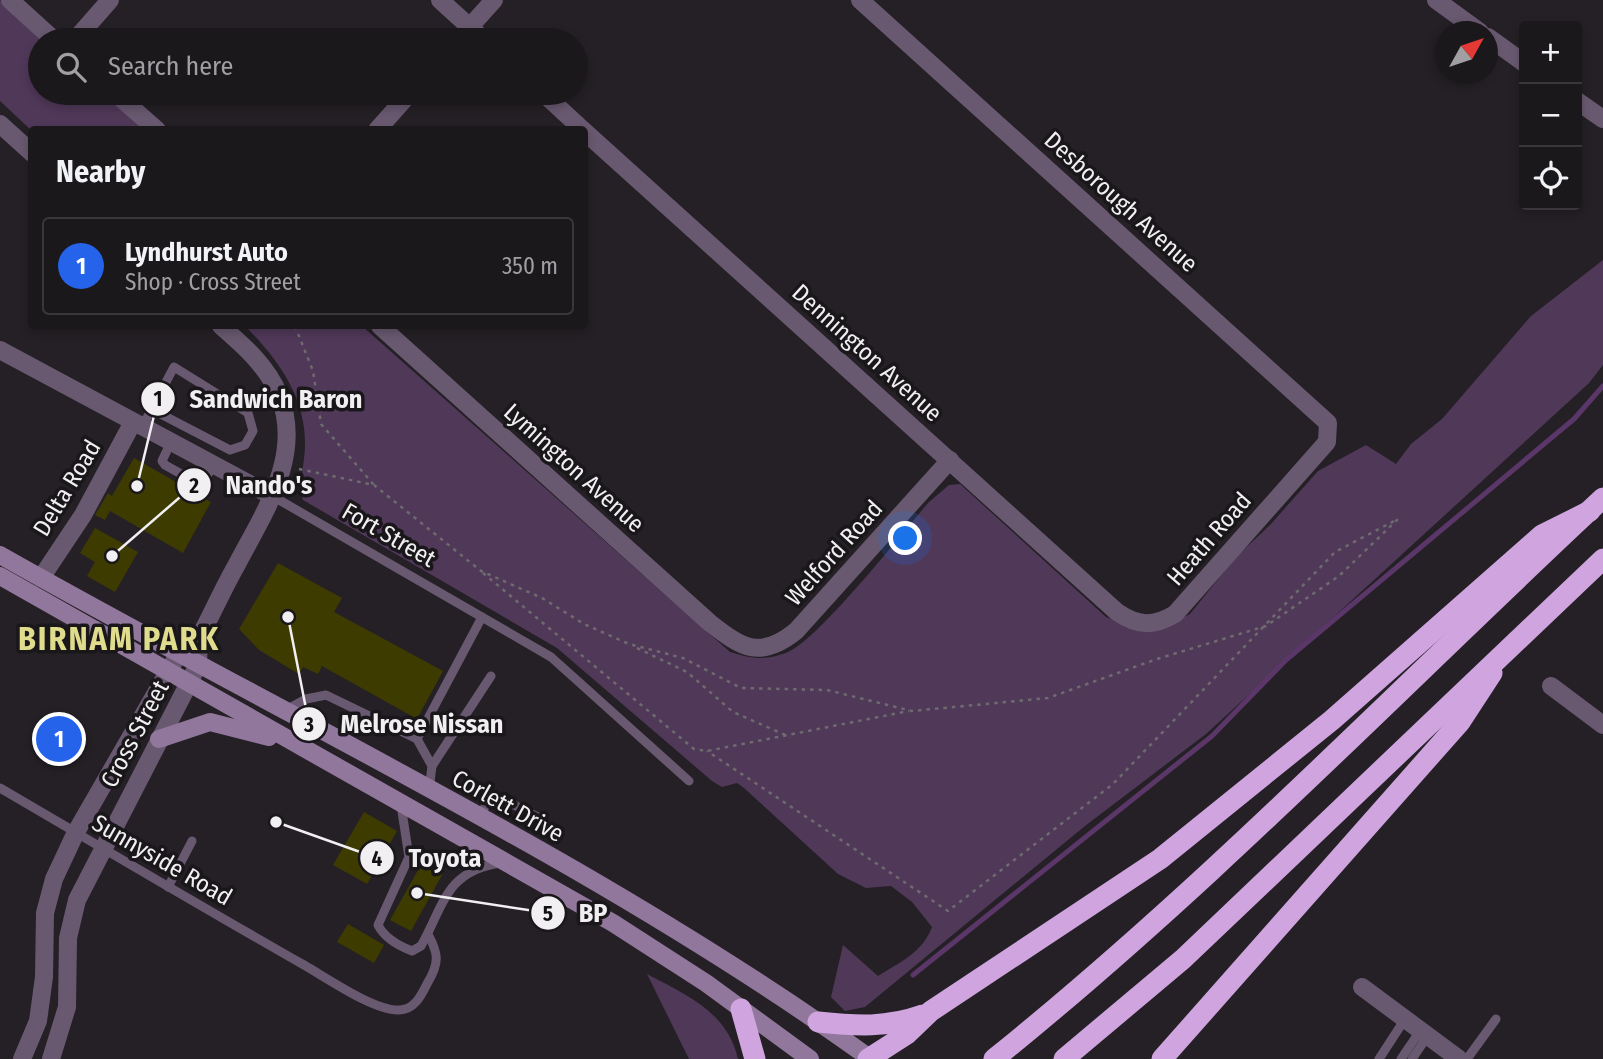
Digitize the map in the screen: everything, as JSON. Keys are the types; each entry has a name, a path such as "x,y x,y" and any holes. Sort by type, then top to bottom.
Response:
{"highway":[{"path":"869,1059 907,1034 931,1012 1160,859 1341,712 1542,535 1596,504"},
{"path":"994,1059 1086,984 1185,895 1596,504"},
{"path":"1065,1059 1183,959 1508,646 1603,559"},
{"path":"1162,1059 1460,722 1508,646"},
{"path":"741,1009 755,1059"},
{"path":"818,1022 874,1026 907,1021 931,1012"}],"main road":[{"name":"Corlett Drive","path":"0,555 609,891 818,1022 869,1059"},
{"name":"Corlett Drive","path":"0,576 190,681 296,745 659,951 810,1059"},
{"path":"159,739 210,722 296,745"}],"street":[{"path":"10,0 41,28"},
{"path":"86,28 110,0"},
{"path":"440,0 459,28"},
{"path":"468,28 494,0"},
{"name":"Desborough Avenue","path":"860,0 1322,416 1330,429 1322,448"},
{"path":"1436,0 1465,21"},
{"path":"1498,44 1519,59"},
{"path":"129,105 153,126"},
{"path":"381,126 399,105"},
{"name":"Dennington Avenue","path":"556,105 580,126"},
{"path":"1582,105 1603,120"},
{"path":"0,124 28,149"},
{"name":"Dennington Avenue","path":"588,134 1116,612"},
{"name":"Cross Street","path":"51,1059 67,1007 67,951 74,912 84,882 190,681 198,664 200,638 274,497 282,466 287,433 279,394 261,364 224,329"},
{"name":"Lymington Avenue","path":"383,329 710,623 738,644"},
{"name":"Fort Street","path":"0,350 274,497"},
{"name":"Delta Road","path":"41,578 138,424"},
{"name":"Heath Road","path":"1116,612 1140,624 1163,622 1175,614 1322,448"},
{"name":"Welford Road","path":"738,644 748,648 770,647 796,631 950,460"},
{"name":"Cross Street","path":"22,1059 38,1021 48,897 76,832 179,653 200,638"},
{"path":"1551,686 1603,725"},
{"path":"1362,987 1459,1059"}],"lane":[{"path":"138,424 152,409 174,367 248,413 253,431 244,445 230,450 152,409"},
{"name":"Fort Street","path":"274,497 565,667 689,782"},
{"path":"417,739 482,617"},
{"path":"429,790 432,766 491,676"},
{"path":"285,711 306,699 326,695 417,739 432,766"},
{"name":"Sunnyside Road","path":"0,788 304,965 367,1000 390,1009 407,1009 420,997 437,966 436,950 428,934"},
{"path":"479,818 490,796 494,795 541,818"},
{"path":"401,803 409,857 379,925 384,935 412,951 421,946 457,879 477,867 505,862"},
{"path":"168,887 192,841"},
{"path":"1379,1059 1405,1019"},
{"path":"1467,1059 1496,1019"},
{"path":"1401,1059 1423,1034"},
{"path":"1412,1059 1423,1034"}],"path":[{"path":"296,329 313,371 321,424 374,485 694,749 707,751 790,737 912,710 1048,698 1157,659 1266,626 1339,576 1398,519 1335,552 1266,626 1113,784 948,911 707,751"},
{"path":"282,466 374,485"},
{"path":"481,571 542,598 584,624 687,672 733,712 790,737"},
{"path":"629,644 683,658 741,688 827,690 912,710"}],"shaded area":[{"path":"0,0 31,28 28,28 28,105 117,105 142,126 28,127 0,101"},
{"path":"1603,260 1603,365 1589,383 1206,734 1085,826 865,1007 845,1011 831,997 843,945 878,976 910,956 928,936 932,927 912,902 891,886 866,888 838,874 744,788 737,783 722,787 712,781 557,648 303,500 301,480 305,445 301,411 278,365 248,329 365,329 730,652 766,658 788,652 802,643 839,607 929,502 949,485 960,484 1106,617 1140,630 1166,626 1190,614 1236,557 1270,525 1318,471 1366,445 1396,464 1411,444 1442,419 1531,316"},
{"path":"647,974 690,997 715,1017 733,1042 738,1059 689,1059"}],"building":[{"path":"134,458 211,502 183,553 110,511 105,520 95,515 108,493 112,496"},
{"path":"95,528 138,552 115,592 87,576 95,562 80,553"},
{"path":"278,563 342,598 334,612 443,671 417,719 322,666 318,674 303,667 299,674 259,650 239,629"},
{"path":"364,812 397,831 367,884 333,865"},
{"path":"427,854 447,866 411,931 390,920"},
{"path":"348,924 384,945 374,963 337,942"}],"waterway":[{"path":"913,975 1212,736 1286,660 1574,419 1603,386"}],"place":[{"name":"Sandwich Baron","path":"137,486"},
{"name":"Nando's","path":"112,556"},
{"name":"Melrose Nissan","path":"288,617"},
{"name":"Lyndhurst Auto","path":"59,739"},
{"name":"Toyota","path":"276,822"},
{"name":"BP","path":"417,893"}],"district":[{"name":"BIRNAM PARK","path":"119,639"}]}
